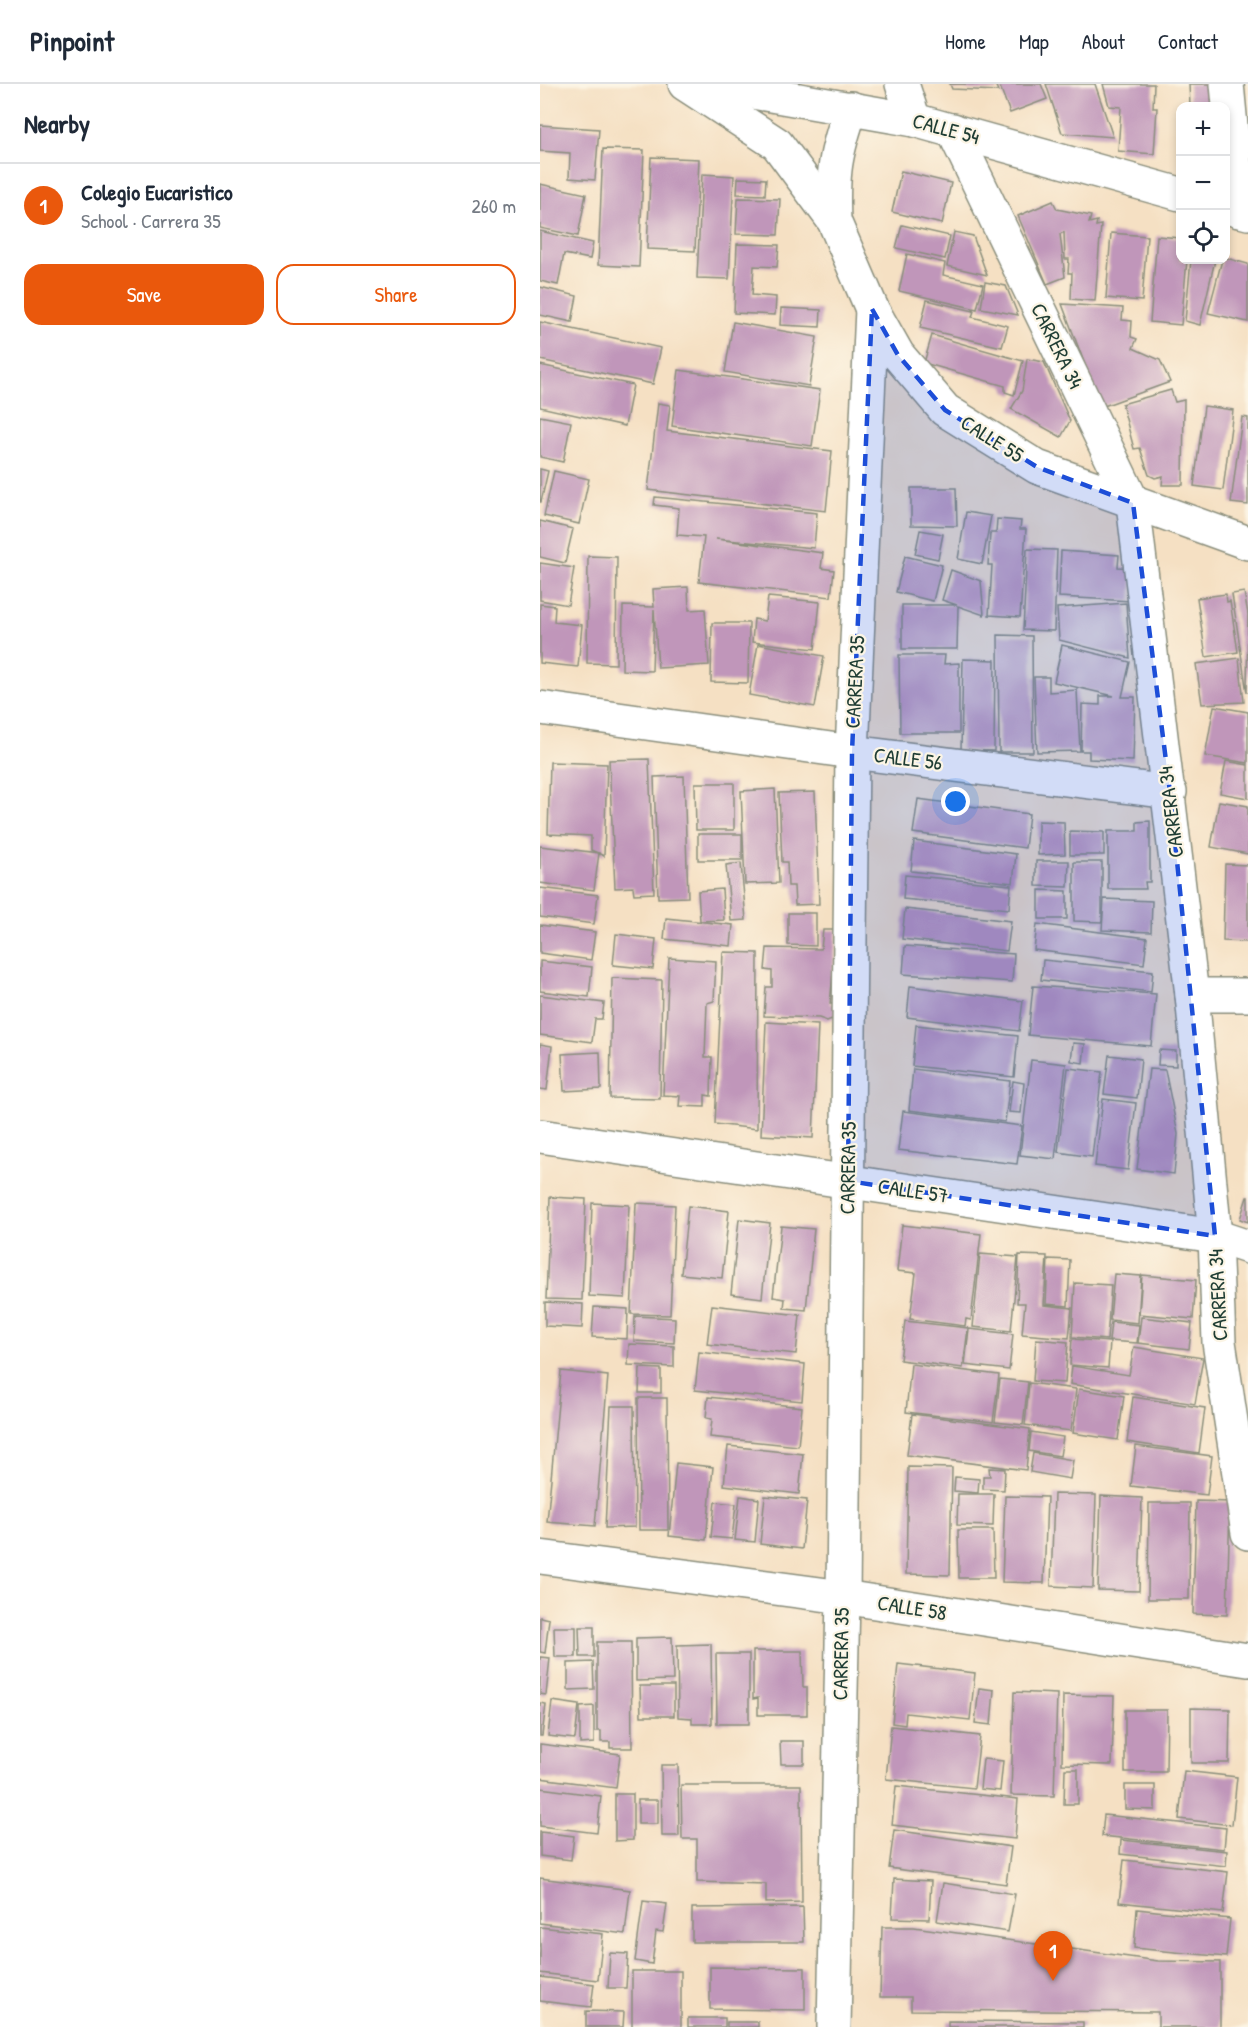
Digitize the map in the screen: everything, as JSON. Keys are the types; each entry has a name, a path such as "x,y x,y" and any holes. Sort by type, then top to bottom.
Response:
{"street":[{"name":"CALLE 55","path":"684,84 777,144 834,221 872,309 898,355 945,410 1037,467 1248,543"},
{"name":"CALLE 54","path":"707,84 914,120 1176,193"},
{"path":"902,84 914,120"},
{"path":"1227,84 1238,210"},
{"name":"CALLE 55","path":"834,221 832,174 837,146 851,108"},
{"name":"CARRERA 34","path":"953,130 1133,503 1170,792 1192,995 1215,1236 1220,1342 1248,1533"},
{"name":"CARRERA 35","path":"834,2027 843,1597 852,752 872,309"},
{"name":"CALLE 56","path":"540,708 852,752 1170,792"},
{"path":"1192,995 1248,995"},
{"name":"CALLE 57","path":"540,1136 1215,1236 1248,1247"},
{"name":"CALLE 58","path":"540,1557 843,1597 1248,1660"}],"highlighted area":[{"path":"872,309 898,355 945,410 1037,467 1133,503 1170,792 1215,1236 848,1181 852,752"}],"building":[{"path":"950,84 995,84 998,91 952,89"},
{"path":"999,84 1041,84 1047,99 1010,113"},
{"path":"1046,84 1095,84 1113,137 1062,133"},
{"path":"1103,84 1154,84 1153,108 1157,108 1154,154 1118,151 1121,107 1109,106"},
{"path":"1189,84 1223,84 1223,102 1190,102"},
{"path":"540,125 599,129 595,180 569,178 570,153 540,151"},
{"path":"603,149 644,150 639,267 598,265"},
{"path":"651,157 699,159 695,251 647,249"},
{"path":"901,171 951,183 942,224 892,212"},
{"path":"702,174 734,176 729,279 697,278"},
{"path":"738,178 766,179 765,195 737,194"},
{"path":"540,184 586,194 578,236 540,228"},
{"path":"738,198 780,199 778,235 736,234"},
{"path":"1053,201 1057,209 1091,216 1089,223 1097,221 1096,226 1101,225 1095,301 1071,299 1072,273 1068,273 1069,259 1065,259 1064,232 1060,234 1065,277 1047,284 1018,216"},
{"path":"902,225 950,236 945,259 896,248"},
{"path":"540,231 593,243 590,259 564,254 558,285 540,281"},
{"path":"954,232 973,236 987,275 947,266"},
{"path":"1111,233 1147,236 1142,301 1106,298"},
{"path":"1157,236 1176,238 1176,264 1187,264 1181,325 1150,322"},
{"path":"737,244 779,245 777,267 754,266 752,295 776,297 775,315 734,313"},
{"path":"907,254 945,263 943,275 983,284 977,309 899,291"},
{"path":"1230,259 1248,264 1248,322 1208,313 1221,264 1230,264"},
{"path":"1191,264 1214,264 1200,325 1185,321"},
{"path":"985,282 1006,286 1018,315 981,308"},
{"path":"540,287 577,296 572,322 540,315"},
{"path":"927,300 974,311 972,317 1008,326 1002,347 920,328"},
{"path":"1062,304 1123,308 1122,320 1132,321 1131,337 1137,339 1133,348 1160,360 1170,382 1101,407"},
{"path":"781,308 821,310 820,327 780,325"},
{"path":"540,322 661,348 653,384 540,360"},
{"path":"733,322 817,337 809,386 725,372"},
{"path":"932,335 1023,361 1014,395 1005,392 1005,386 924,363"},
{"path":"1027,359 1044,362 1070,421 1061,437 1011,409 1022,391"},
{"path":"540,365 633,385 625,426 540,407"},
{"path":"679,370 820,390 812,446 672,426"},
{"path":"1171,390 1175,402 1184,400 1183,485 1162,485 1163,476 1155,478 1149,475 1140,448 1134,449 1122,404"},
{"path":"658,403 670,405 667,431 832,451 826,511 648,490"},
{"path":"1204,406 1233,410 1223,490 1194,486"},
{"path":"540,416 571,422 563,462 540,457"},
{"path":"1242,417 1248,418 1248,505 1231,503"},
{"path":"540,469 548,471 541,502 540,502"},
{"path":"554,471 589,479 579,524 544,516"},
{"path":"911,488 956,488 957,526 911,525"},
{"path":"655,497 817,513 814,548 716,539 823,553 821,568 834,570 831,597 699,582 704,537 677,535 679,508 654,505"},
{"path":"966,512 991,516 982,564 958,559"},
{"path":"997,519 1021,521 1020,529 1026,529 1020,617 989,615 992,565 988,565 990,533 996,533"},
{"path":"540,521 573,529 565,563 540,557"},
{"path":"920,530 943,534 938,559 915,554"},
{"path":"1027,549 1057,550 1054,631 1023,630"},
{"path":"1061,551 1119,555 1118,567 1133,568 1131,601 1059,597"},
{"path":"588,556 617,557 616,664 587,663"},
{"path":"905,556 942,565 933,601 896,592"},
{"path":"540,563 574,568 568,605 540,600"},
{"path":"951,570 981,581 984,615 958,606 957,649 902,649 902,605 957,605 942,600"},
{"path":"688,587 689,610 705,609 709,665 658,668 654,609 652,671 622,670 623,606 654,607 653,589"},
{"path":"1244,592 1248,614 1247,693 1232,594"},
{"path":"1226,594 1227,602 1230,601 1238,652 1206,657 1197,598"},
{"path":"768,597 820,602 815,649 752,642 754,619 765,621"},
{"path":"1126,603 1130,658 1059,640 1057,608"},
{"path":"540,604 555,606 554,622 582,625 578,667 540,663"},
{"path":"712,623 749,623 748,683 711,682"},
{"path":"998,635 1032,636 1033,752 999,752"},
{"path":"758,644 824,656 815,707 749,695"},
{"path":"1062,645 1130,662 1122,697 1135,697 1133,761 1089,759 1089,751 1081,751 1082,704 1100,705 1100,696 1114,696 1054,682"},
{"path":"899,655 945,655 944,664 959,663 959,733 900,733"},
{"path":"1239,658 1244,702 1202,704 1196,664"},
{"path":"963,659 995,660 994,751 961,750"},
{"path":"1034,677 1049,677 1049,692 1077,690 1080,751 1037,752"},
{"path":"1214,706 1248,712 1248,763 1205,756"},
{"path":"649,759 654,893 634,894 633,887 615,888 609,760"},
{"path":"1226,761 1248,765 1248,798 1220,793"},
{"path":"550,762 607,764 604,856 591,850 591,836 548,834"},
{"path":"684,776 688,897 658,898 654,777"},
{"path":"695,783 734,783 734,830 696,830"},
{"path":"775,789 779,883 745,884 741,791"},
{"path":"815,792 819,904 795,905 794,886 788,886 787,862 782,862 779,793"},
{"path":"918,799 1029,814 1025,848 913,833"},
{"path":"1219,801 1248,806 1248,854 1211,847"},
{"path":"1038,821 1064,822 1065,854 1038,855"},
{"path":"1150,821 1150,882 1145,882 1146,889 1108,889 1108,831 1137,831 1137,822"},
{"path":"1070,831 1104,832 1104,855 1070,855"},
{"path":"698,834 742,834 742,860 698,860"},
{"path":"914,841 1016,854 1013,883 911,871"},
{"path":"540,846 599,853 594,890 540,883"},
{"path":"1036,861 1069,861 1068,887 1036,886"},
{"path":"1074,862 1102,862 1102,922 1074,921"},
{"path":"741,863 746,920 731,921 726,865"},
{"path":"1225,864 1248,865 1248,942 1223,941"},
{"path":"905,875 1011,885 1009,909 903,899"},
{"path":"540,888 598,895 594,924 540,917"},
{"path":"722,889 724,920 700,921 698,891"},
{"path":"1039,890 1067,891 1067,919 1039,919"},
{"path":"1104,899 1152,901 1151,932 1102,930"},
{"path":"905,909 1011,921 1007,951 902,939"},
{"path":"788,913 816,913 816,946 788,945"},
{"path":"666,918 733,925 731,946 664,939"},
{"path":"1037,924 1147,938 1144,964 1034,950"},
{"path":"540,925 595,932 591,960 540,953"},
{"path":"823,930 837,930 830,1004 835,1004 837,1017 827,1021 819,1018 764,1016 766,987 772,987 772,971 765,970 767,948 821,949"},
{"path":"616,934 656,939 653,969 613,965"},
{"path":"905,946 1014,954 1012,982 903,974"},
{"path":"723,952 758,953 757,1129 715,1124"},
{"path":"669,958 716,961 714,1001 707,1003 705,1057 712,1057 711,1096 705,1095 705,1107 679,1106 680,1096 663,1095"},
{"path":"1043,960 1153,971 1151,992 1041,980"},
{"path":"540,961 592,967 589,997 540,991"},
{"path":"612,978 662,980 660,1099 610,1098"},
{"path":"910,986 1023,1001 1019,1031 907,1017"},
{"path":"1033,986 1156,994 1151,1046 1028,1035"},
{"path":"540,995 604,1003 602,1019 595,1019 592,1042 540,1035"},
{"path":"766,1022 818,1025 813,1138 761,1135"},
{"path":"916,1025 1018,1036 1014,1077 912,1066"},
{"path":"1073,1043 1085,1044 1083,1063 1071,1061"},
{"path":"540,1044 552,1046 547,1090 540,1089"},
{"path":"1159,1050 1176,1051 1176,1066 1158,1065"},
{"path":"600,1052 601,1089 564,1091 562,1054"},
{"path":"1109,1055 1141,1059 1137,1098 1104,1094"},
{"path":"1031,1060 1066,1064 1055,1159 1020,1155"},
{"path":"1068,1068 1102,1072 1092,1157 1058,1152"},
{"path":"913,1069 1010,1081 1005,1122 909,1110"},
{"path":"1149,1069 1165,1070 1178,1134 1174,1174 1137,1169"},
{"path":"1013,1081 1024,1083 1021,1113 1009,1112"},
{"path":"1103,1099 1136,1103 1128,1170 1095,1166"},
{"path":"903,1111 1022,1126 1017,1164 898,1150"},
{"path":"550,1197 586,1199 582,1300 546,1299"},
{"path":"1248,1197 1248,1222 1240,1219"},
{"path":"592,1203 629,1205 625,1298 589,1296"},
{"path":"636,1203 675,1205 670,1315 631,1314"},
{"path":"688,1206 729,1211 722,1278 681,1274"},
{"path":"739,1219 770,1223 762,1298 731,1294"},
{"path":"902,1225 981,1234 971,1320 966,1319 965,1326 910,1319 916,1273 897,1271"},
{"path":"781,1226 814,1229 806,1310 784,1308 785,1299 773,1297"},
{"path":"980,1254 1018,1257 1011,1331 973,1327"},
{"path":"1019,1255 1047,1256 1044,1305 1072,1308 1069,1338 1022,1334 1025,1303 1017,1303"},
{"path":"1048,1259 1070,1260 1068,1306 1046,1304"},
{"path":"1114,1274 1141,1276 1138,1323 1110,1320"},
{"path":"1142,1275 1196,1280 1193,1319 1139,1314"},
{"path":"1075,1283 1111,1285 1107,1340 1072,1337"},
{"path":"545,1302 583,1304 582,1328 545,1326"},
{"path":"712,1305 800,1315 796,1354 707,1344"},
{"path":"594,1307 628,1309 627,1339 592,1337"},
{"path":"635,1316 675,1318 674,1343 634,1341"},
{"path":"1141,1317 1192,1323 1189,1349 1138,1343"},
{"path":"905,1321 968,1328 963,1368 900,1360"},
{"path":"1111,1322 1139,1325 1137,1343 1109,1341"},
{"path":"969,1329 1013,1334 1009,1370 965,1365"},
{"path":"1036,1339 1068,1342 1065,1383 1033,1381"},
{"path":"1072,1339 1110,1342 1108,1368 1070,1365"},
{"path":"629,1344 674,1346 674,1367 628,1365"},
{"path":"1134,1347 1203,1358 1195,1404 1070,1384 1072,1366 1129,1375"},
{"path":"699,1352 805,1364 802,1401 695,1390"},
{"path":"911,1364 999,1375 993,1422 906,1412"},
{"path":"640,1368 661,1369 661,1393 639,1393"},
{"path":"561,1371 608,1376 595,1526 547,1522"},
{"path":"1000,1379 1028,1382 1023,1425 995,1422"},
{"path":"1029,1383 1076,1389 1071,1431 1025,1425"},
{"path":"1079,1389 1124,1396 1118,1440 1073,1433"},
{"path":"708,1397 802,1407 798,1446 710,1437 712,1419 706,1418"},
{"path":"1133,1397 1205,1408 1199,1453 1127,1442"},
{"path":"638,1398 667,1398 668,1530 639,1530"},
{"path":"611,1406 634,1406 635,1527 605,1528"},
{"path":"912,1414 1030,1429 1026,1470 907,1455"},
{"path":"1031,1432 1063,1437 1060,1456 1029,1451"},
{"path":"728,1446 803,1454 799,1494 724,1485"},
{"path":"1136,1446 1212,1456 1207,1495 1131,1486"},
{"path":"1033,1453 1073,1460 1070,1479 1030,1472"},
{"path":"676,1463 713,1467 706,1540 669,1536"},
{"path":"908,1467 952,1468 950,1575 906,1574"},
{"path":"989,1468 1005,1469 1004,1490 983,1489 983,1476 990,1476"},
{"path":"955,1477 979,1479 978,1493 954,1491"},
{"path":"958,1494 994,1494 993,1526 957,1525"},
{"path":"1054,1494 1096,1495 1093,1588 1051,1586"},
{"path":"740,1496 759,1499 755,1542 735,1540"},
{"path":"765,1496 807,1500 802,1549 760,1544"},
{"path":"1005,1496 1047,1497 1044,1583 1002,1582"},
{"path":"1101,1496 1142,1498 1139,1591 1098,1590"},
{"path":"1196,1501 1230,1502 1227,1615 1193,1614"},
{"path":"715,1502 736,1504 732,1539 711,1537"},
{"path":"1149,1503 1190,1503 1189,1599 1148,1599"},
{"path":"958,1530 993,1530 994,1578 959,1578"},
{"path":"540,1617 549,1619 545,1653 540,1652"},
{"path":"554,1627 576,1627 576,1657 555,1657"},
{"path":"579,1627 594,1627 594,1657 580,1657"},
{"path":"672,1637 673,1680 636,1681 636,1638"},
{"path":"597,1642 631,1642 632,1748 610,1748 610,1742 601,1742 601,1731 597,1731"},
{"path":"711,1644 712,1724 692,1724 692,1718 678,1717 677,1645"},
{"path":"753,1651 802,1651 803,1687 807,1687 807,1715 758,1715 758,1698 753,1699"},
{"path":"716,1654 749,1654 749,1724 717,1724"},
{"path":"540,1657 550,1658 546,1695 540,1694"},
{"path":"593,1662 594,1689 568,1690 568,1663"},
{"path":"898,1664 975,1673 970,1720 906,1713 905,1725 892,1723"},
{"path":"640,1686 674,1686 674,1716 641,1716"},
{"path":"979,1688 994,1690 991,1725 975,1723"},
{"path":"1014,1692 1057,1694 1054,1796 1011,1795"},
{"path":"1063,1695 1114,1696 1112,1765 1062,1764"},
{"path":"552,1701 579,1705 575,1739 548,1736"},
{"path":"540,1703 546,1704 542,1736 540,1736"},
{"path":"594,1706 594,1743 580,1744 580,1707"},
{"path":"1191,1708 1230,1709 1229,1763 1191,1763"},
{"path":"1125,1710 1167,1710 1166,1772 1125,1772"},
{"path":"891,1726 980,1736 974,1788 886,1779"},
{"path":"780,1741 804,1741 804,1764 781,1764"},
{"path":"540,1744 620,1754 616,1788 540,1778"},
{"path":"983,1759 1003,1761 1000,1791 980,1789"},
{"path":"661,1765 678,1765 679,1836 662,1836"},
{"path":"1065,1769 1078,1769 1078,1804 1064,1804"},
{"path":"1184,1771 1237,1777 1232,1825 1179,1819"},
{"path":"681,1785 801,1785 802,1902 766,1903 766,1884 697,1882 697,1839 682,1839"},
{"path":"1125,1785 1155,1785 1155,1810 1125,1809"},
{"path":"896,1786 1018,1799 1015,1839 892,1825"},
{"path":"540,1788 601,1796 597,1833 540,1826"},
{"path":"615,1794 633,1794 633,1840 615,1841"},
{"path":"638,1800 658,1800 658,1824 638,1824"},
{"path":"1104,1815 1226,1828 1224,1849 1102,1836"},
{"path":"894,1830 1011,1847 1006,1884 889,1868"},
{"path":"540,1832 574,1836 571,1860 540,1856"},
{"path":"1121,1840 1227,1851 1226,1866 1120,1854"},
{"path":"1124,1860 1228,1872 1223,1913 1119,1902"},
{"path":"540,1878 630,1890 625,1934 540,1923"},
{"path":"894,1879 931,1881 929,1919 892,1918"},
{"path":"943,1883 1015,1894 1008,1932 937,1921"},
{"path":"643,1901 667,1904 663,1932 656,1931 652,1964 635,1961"},
{"path":"803,1907 804,1942 692,1942 692,1908"},
{"path":"1137,1909 1230,1919 1226,1957 1134,1948"},
{"path":"540,1927 603,1934 598,1980 540,1973"},
{"path":"882,1927 914,1927 1158,1961 1220,1962 1220,2027 1158,2027 1158,2012 911,2010 911,1997 880,1997"},
{"path":"610,1953 628,1954 626,1988 608,1988"},
{"path":"710,1967 805,1968 805,2010 710,2009"},
{"path":"632,1971 681,1971 681,2027 632,2027"},
{"path":"540,1977 594,1984 591,2007 540,2001"},
{"path":"586,2011 624,2012 623,2027 586,2027"},
{"path":"688,2018 725,2018 725,2027 688,2027"},
{"path":"948,2021 1083,2022 1083,2027 948,2027"},
{"path":"727,2022 758,2022 758,2027 727,2027"}],"place":[{"name":"Colegio Eucaristico","path":"1053,1981"}]}
